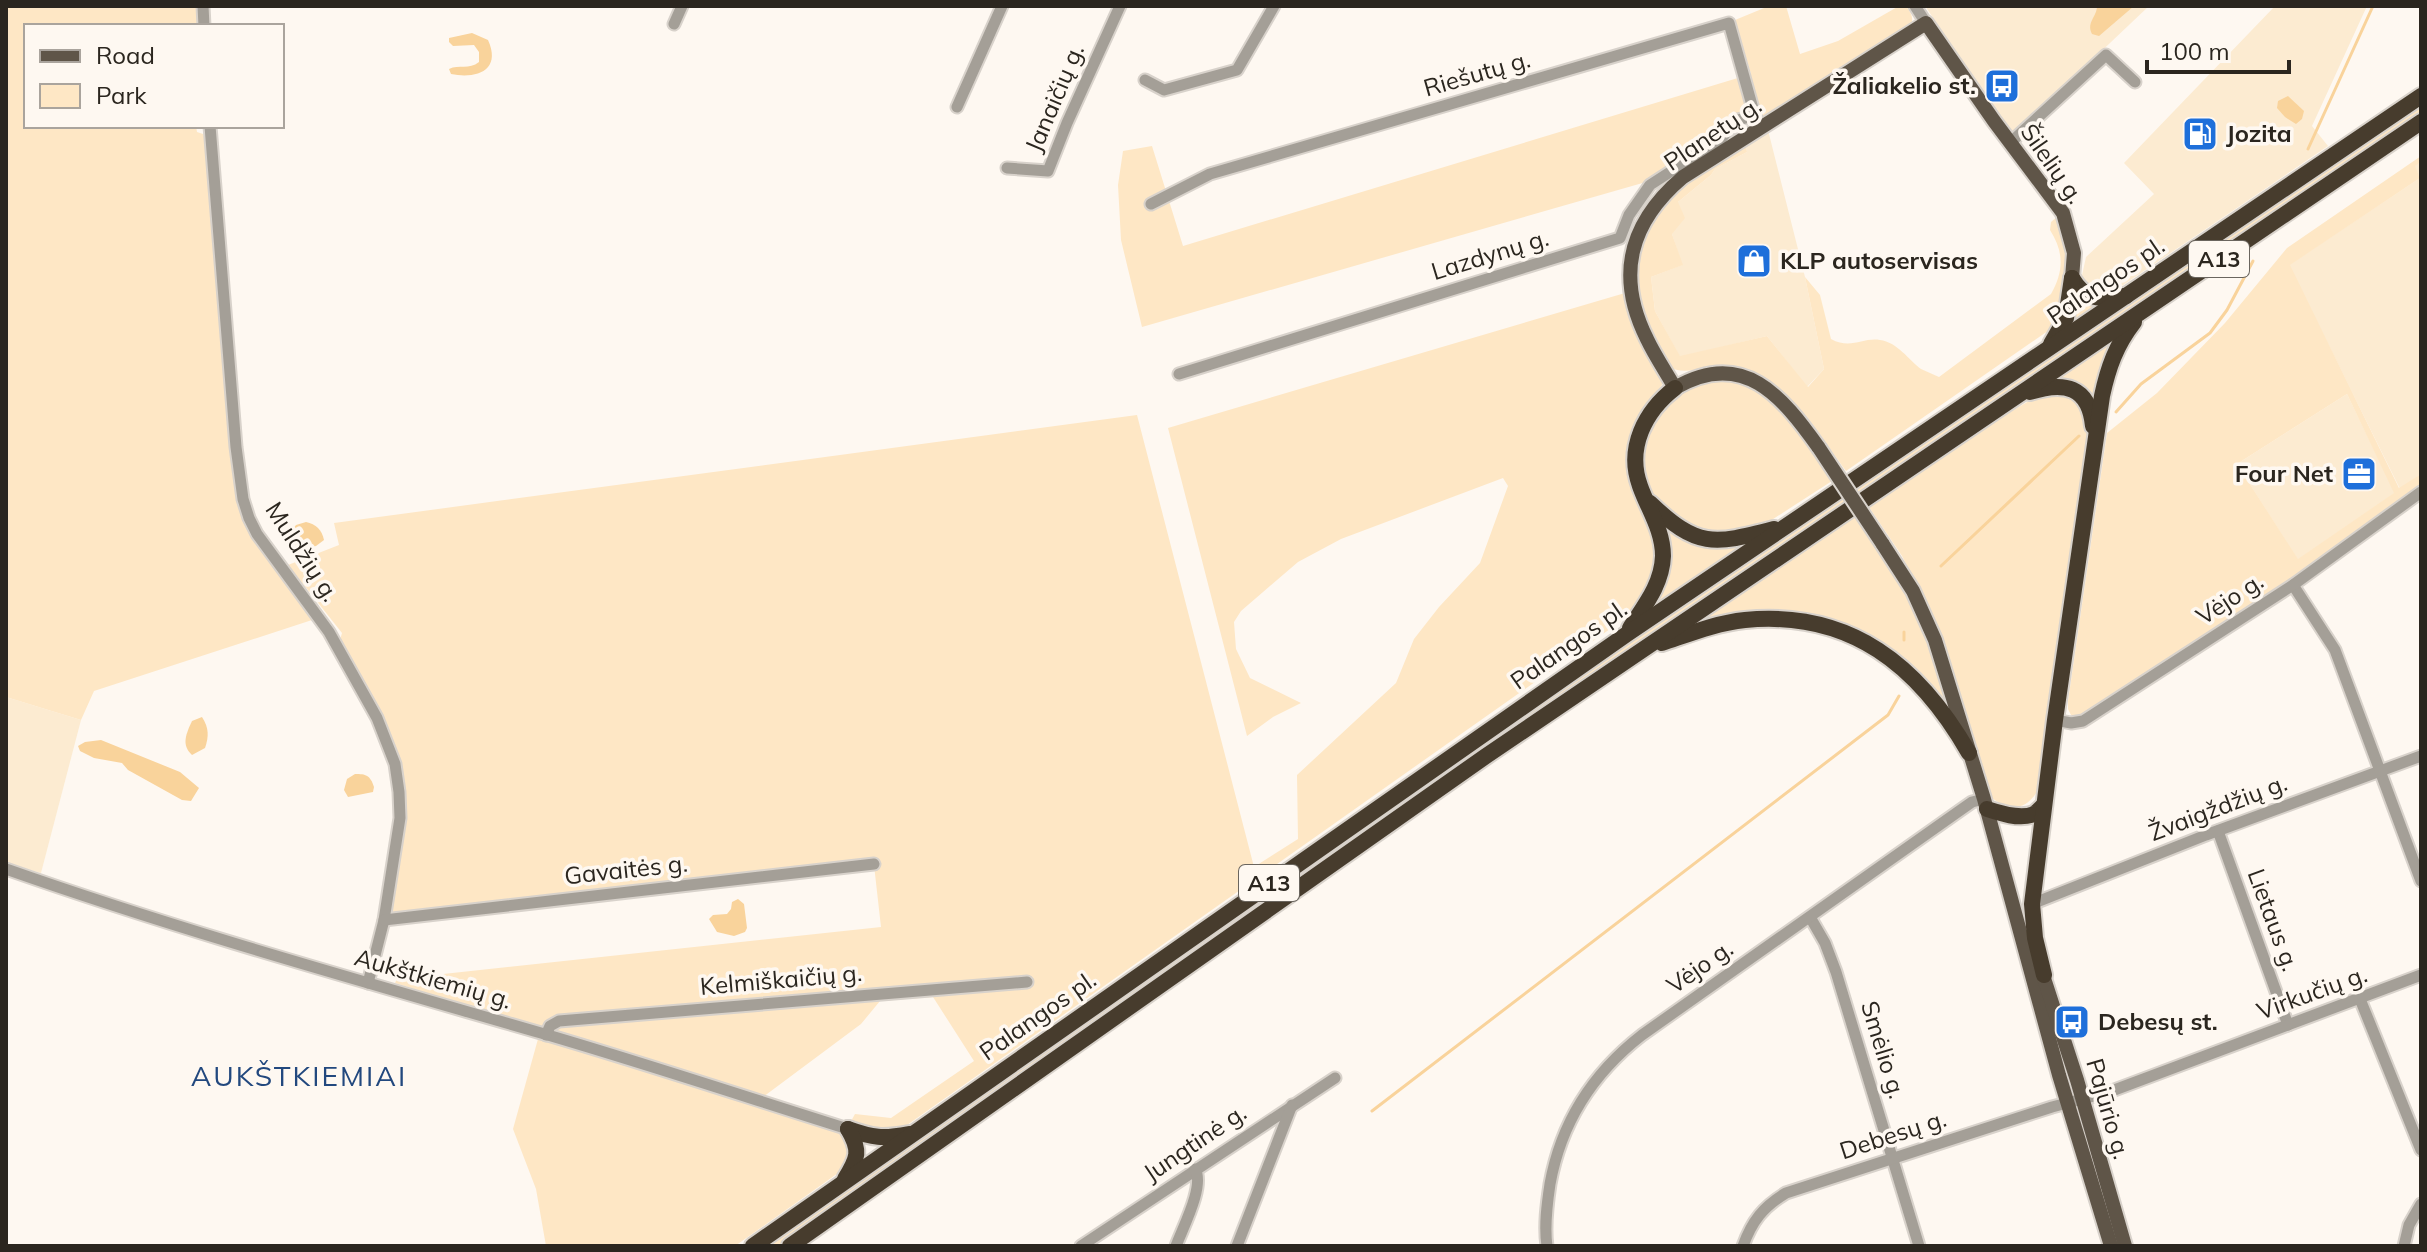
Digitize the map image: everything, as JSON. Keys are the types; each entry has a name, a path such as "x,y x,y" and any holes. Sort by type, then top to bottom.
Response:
{"highway":[{"name":"Palangos pl.","path":"753,1246 1627,634 2421,96"},
{"name":"Palangos pl.","path":"790,1246 1641,649 2421,122"},
{"path":"2072,278 2083,294 2094,298 2127,296"},
{"path":"2047,349 2066,318 2072,278"},
{"path":"2044,975 2035,938 2032,904 2095,444 2107,372 2119,341 2142,311"},
{"path":"2016,396 2054,386 2068,387 2078,392 2089,406 2095,444"},
{"path":"1627,634 1656,587 1663,554 1659,532 1637,475 1637,442 1650,412 1675,388"},
{"path":"1647,500 1680,530 1711,540 1742,538 1787,525"},
{"path":"1641,649 1708,627 1745,620 1777,619 1833,629 1857,638 1903,666 1954,726 1969,753"},
{"path":"1985,804 2008,815 2022,816 2034,814 2044,805"},
{"path":"848,1129 883,1139 914,1133"},
{"path":"843,1183 855,1164 857,1153 848,1129"}],"main road":[{"name":"Planetų g.","path":"1675,388 1647,340 1634,306 1630,271 1640,230 1651,209 1683,177 1758,122 1926,23"},
{"name":"Šilelių g.","path":"1926,23 2063,213 2072,237 2072,278"},
{"name":"Pajūrio g.","path":"1675,388 1713,375 1739,376 1755,381 1781,399 1819,448 1922,609 1935,640 2075,1102 2125,1246"},
{"name":"Pajūrio g.","path":"2012,895 2044,975 2111,1246"}],"street":[{"path":"674,24 682,6"},
{"path":"957,107 1002,6"},
{"name":"Janaičių g.","path":"1007,168 1048,171 1120,6"},
{"path":"1145,80 1164,90 1237,70 1274,6"},
{"name":"Šilelių g.","path":"1915,6 1926,23"},
{"name":"Riešutų g.","path":"1151,204 1210,174 1729,23 1758,122"},
{"path":"2010,143 2106,55 2135,82"},
{"name":"Lazdynų g.","path":"1179,374 1620,238 1629,215 1650,185 1721,139 1737,120 1758,122"},
{"name":"Muldžių g.","path":"210,128 243,499 257,534 329,632 377,718 392,753 400,818 384,920 368,983"},
{"name":"Vėjo g.","path":"2055,720 2071,723 2083,721 2293,585 2421,492"},
{"path":"2293,585 2335,650 2421,881"},
{"name":"Žvaigždžių g.","path":"2032,904 2421,756"},
{"name":"Vėjo g.","path":"1547,1246 1547,1201 1555,1157 1568,1122 1584,1095 1611,1061 1642,1035 1972,802 1985,804"},
{"name":"Lietaus g.","path":"2218,831 2288,1025"},
{"name":"Gavaitės g.","path":"384,920 874,864"},
{"name":"Aukštkiemių g.","path":"6,869 67,891 848,1129"},
{"name":"Smėlio g.","path":"1810,917 1825,943 1836,972 1919,1246"},
{"name":"Virkučių g.","path":"2075,1102 2158,1075 2421,975"},
{"name":"Kelmiškaičių g.","path":"546,1035 550,1026 559,1021 1027,982"},
{"path":"2360,999 2421,1150"},
{"name":"Jungtinė g.","path":"1081,1246 1335,1078"},
{"name":"Debesų g.","path":"1743,1246 1758,1214 1786,1193 2075,1102"},
{"path":"1237,1246 1292,1105"},
{"path":"1176,1246 1198,1189 1199,1176 1195,1169"},
{"path":"2404,1246 2409,1225 2421,1204"}],"shaded area":[{"path":"1925,6 2149,6 2013,135"},
{"path":"2097,6 2134,6 2099,36 2090,30"},
{"path":"2275,6 2367,6 2312,126 2328,146 2110,294 2097,295 2081,280 2086,257 2154,194 2124,163"},
{"path":"472,33 488,40 492,59 489,66 477,74 451,74 449,69 479,62 479,52 474,45 453,46 449,42 449,38"},
{"path":"2288,96 2304,111 2302,119 2296,124 2277,108 2278,101"},
{"path":"1768,130 1805,277 1824,369 1807,387 1767,336 1680,357 1655,311 1651,277 1682,265 1672,234 1678,202 1715,169 1747,152 1746,145"},
{"path":"2421,162 2421,474 2400,489 2289,265 2420,178 2414,166"},
{"path":"2347,394 2395,493 2298,560 2237,464"},
{"path":"306,522 318,528 324,540 301,550 289,534 296,525"},
{"path":"6,697 81,720 41,873 6,863"},
{"path":"202,717 208,736 205,748 192,755 187,747 186,735 192,721"},
{"path":"101,740 180,772 199,788 191,801 182,800 128,770 122,763 94,758 80,751 78,746"},
{"path":"355,774 369,778 373,792 348,797 344,790 347,779"},
{"path":"738,899 744,904 745,932 734,936 717,932 709,919 713,915 727,914 732,902"}],"green space":[{"path":"6,6 199,6 199,24 24,24 24,128 196,128 197,132 203,134 207,143 231,459 240,503 251,533 312,620 94,691 81,720 6,697"},
{"path":"1769,6 1786,6 1800,54 1838,41 1899,6 1906,6 1912,20 1911,26 1766,118 1749,110 1740,112 1646,182 1142,327 1121,240 1118,185 1123,151 1152,146 1183,246 1751,74 1735,20"},
{"path":"2421,106 2421,114 1556,699 777,1246 765,1246 1402,797 1971,408"},
{"path":"1746,145 1747,152 1715,169 1678,202 1685,218 1672,234 1683,265 1651,277 1655,311 1680,356 1767,336 1808,387 1824,369 1805,277 1820,295 1831,339 1845,343 1886,341 1921,369 1939,377 2051,294 2061,262 2050,230 2051,222 2058,216 2070,260 2055,326 1846,471 1796,405 1765,379 1726,367 1683,371 1672,368 1660,355 1641,310 1638,265 1645,235 1654,217 1690,182"},
{"path":"2421,156 2421,162 2415,166 2420,178 2290,265 2399,488 2421,474 2421,488 2308,569 2079,718 2071,715 2068,701 2107,433 2157,393 2225,323 2287,248","holes":["2347,394 2394,493 2298,559 2237,464"]},
{"path":"1625,293 1663,378 1662,385 1645,407 1633,434 1654,528 1656,570 1634,612 900,1130 890,1134 850,1123 855,1114 891,1118 974,1061 933,997 880,1001 861,1024 763,1097 395,983 397,979 881,927 874,865 872,859 391,915 404,812 403,780 394,744 378,707 340,640 342,633 288,565 339,545 334,523 1137,415 1254,867 1298,839 1297,775 1396,683 1414,639 1480,563 1508,486 1503,478 1341,539 1298,562 1241,611 1234,622 1236,649 1250,678 1301,703 1273,717 1247,736 1168,428"},
{"path":"2075,295 2098,304 2071,324"},
{"path":"2112,340 2114,342 2096,404 2049,381"},
{"path":"1725,380 1744,383 1772,400 1795,425 1832,481 1767,523 1745,532 1705,534 1662,509 1646,482 1643,460 1647,432 1663,406 1698,383"},
{"path":"2046,391 2071,395 2088,417 2087,447 2040,786 2024,805 2012,807 1989,796 1927,605 1902,556 1869,507"},
{"path":"1856,516 1895,574 1923,631 1950,711 1922,677 1801,615 1766,611 1726,615 1694,625"},
{"path":"1660,522 1748,544 1654,606"},
{"path":"538,1039 835,1129 848,1138 849,1158 841,1171 735,1246 546,1246 536,1189 513,1129"}],"waterway":[{"path":"2308,149 2373,6"},
{"path":"2116,412 2141,384 2210,333 2227,310 2253,261"},
{"path":"1941,566 2079,436"},
{"path":"1904,632 1904,640"},
{"path":"1372,1111 1888,715 1899,696"}],"place":[{"name":"Žaliakelio st.","path":"2002,86"},
{"name":"Jozita","path":"2200,134"},
{"name":"KLP autoservisas","path":"1754,261"},
{"name":"Four Net","path":"2359,474"},
{"name":"Debesų st.","path":"2072,1022"}],"district":[{"name":"AUKŠTKIEMIAI","path":"299,1076"}]}
